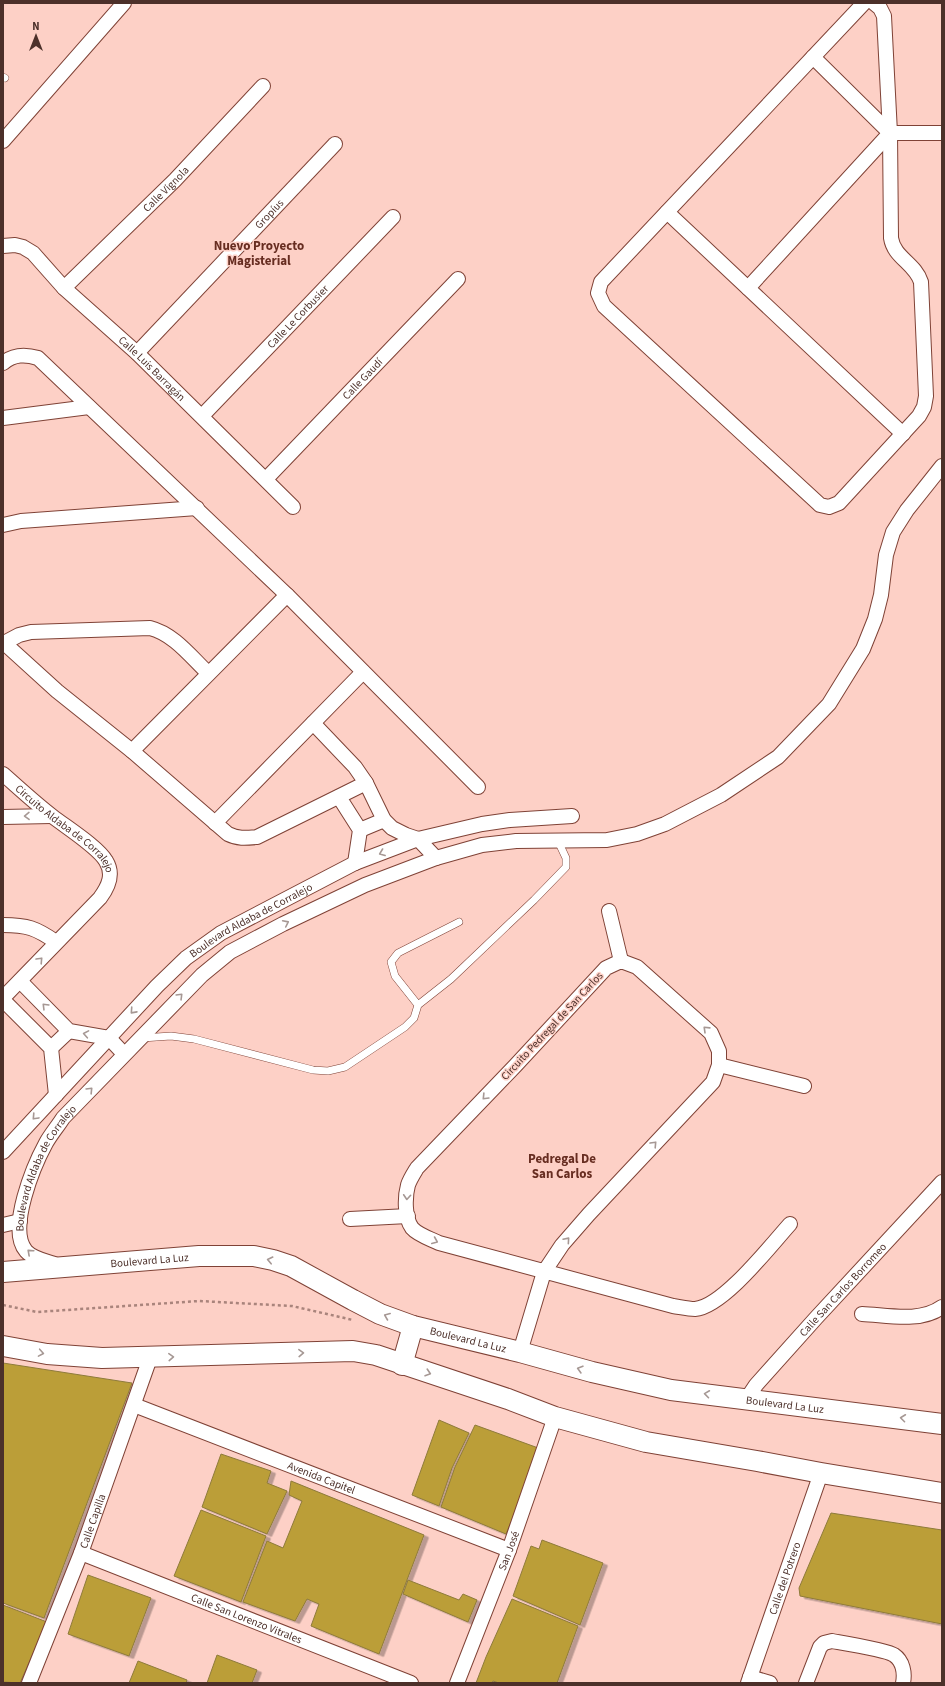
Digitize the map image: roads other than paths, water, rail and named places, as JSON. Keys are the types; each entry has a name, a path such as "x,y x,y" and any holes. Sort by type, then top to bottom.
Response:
{"main road":[{"name":"Boulevard La Luz","path":"3,1272 198,1256 254,1256 291,1266 380,1314 413,1326 520,1352 592,1372 671,1390 942,1424"},
{"path":"402,1365 413,1326"},
{"path":"3,1346 55,1354 102,1358 150,1358 353,1351 376,1355 402,1365 508,1399 555,1417 646,1442 821,1473 939,1491"}],"street":[{"path":"3,141 124,3"},
{"path":"864,3 601,282 598,293 604,306 820,505 830,507 839,503 919,416 924,407 926,396 921,282 918,274 892,246 890,133 884,16 880,8 874,3"},
{"path":"813,57 890,133 942,133"},
{"name":"Calle Vignola","path":"64,288 175,180 263,86"},
{"path":"748,288 890,133"},
{"name":"Gropíus","path":"137,353 335,144"},
{"path":"667,212 903,434"},
{"name":"Calle Le Corbusier","path":"202,416 393,217"},
{"name":"Calle Luis Barragán","path":"3,246 15,245 23,247 33,253 64,288 137,353 293,507"},
{"name":"Calle Gaudí","path":"266,479 458,279"},
{"path":"3,363 9,358 19,355 38,358 197,508 478,787"},
{"path":"3,418 89,407"},
{"name":"Boulevard Aldaba de Corralejo","path":"65,1268 37,1258 26,1251 20,1240 20,1221 31,1179 47,1142 63,1118 139,1038 202,975 230,952 283,924 365,885 436,858 482,845 516,841 607,840 638,834 665,824 721,795 778,757 829,704 863,649 882,595 886,555 893,532 907,510 942,466"},
{"path":"3,526 21,521 197,508"},
{"path":"132,751 286,595"},
{"path":"208,673 169,636 159,630 150,628 31,632 19,635 4,643 57,691 132,751 228,834 235,838 258,837 366,783"},
{"path":"215,823 363,672"},
{"path":"313,723 355,767 366,783 384,820 392,828 418,839 436,858"},
{"name":"Circuito Aldaba de Corralejo","path":"3,774 51,816 103,856 110,870 110,879 107,889 100,898 56,942 3,999 51,1048"},
{"path":"339,797 360,830 354,863"},
{"path":"3,817 51,816"},
{"name":"Boulevard Aldaba de Corralejo","path":"3,1152 157,986 186,958 221,933 354,863 418,839 503,821 572,816"},
{"path":"360,830 384,820"},
{"path":"520,1352 544,1272 562,1245 589,1214 713,1082 719,1064 719,1051 711,1033 637,967 621,961 609,911"},
{"path":"3,925 30,927 56,942"},
{"name":"Circuito Pedregal de San Carlos","path":"621,961 606,968 516,1066 417,1168 409,1183 407,1199 408,1216 412,1228 423,1236 439,1243 673,1306 695,1309 711,1304 731,1288 790,1224"},
{"path":"20,981 69,1031 109,1038 124,1054"},
{"path":"56,1096 51,1048 69,1031"},
{"path":"719,1064 804,1086"},
{"name":"Calle San Carlos Borromeo","path":"746,1400 756,1385 816,1318 942,1182"},
{"path":"350,1220 408,1216"},
{"path":"3,1225 20,1221"},
{"path":"862,1314 915,1317 932,1314 942,1307"},
{"name":"Calle Capilla","path":"29,1683 82,1553 150,1358"},
{"name":"Avenida Capitel","path":"134,1405 509,1550"},
{"name":"San José","path":"457,1683 509,1550 555,1417"},
{"name":"Calle del Potrero","path":"749,1680 821,1473"},
{"name":"Calle San Lorenzo Vitrales","path":"82,1553 411,1683"},
{"path":"806,1683 820,1646 824,1643 832,1641 892,1653 901,1663 904,1670 903,1683"},
{"path":"749,1680 770,1683"}],"lane":[{"path":"139,1038 171,1036 194,1039 313,1070 328,1071 345,1067 405,1027 414,1018 418,1005 451,979 534,900 566,867 566,858 558,841"},
{"path":"418,1005 395,976 391,962 398,953 459,922"}],"district":[{"name":"Nuevo Proyecto Magisterial","path":"259,254"},
{"name":"Pedregal De San Carlos","path":"562,1166"}]}
